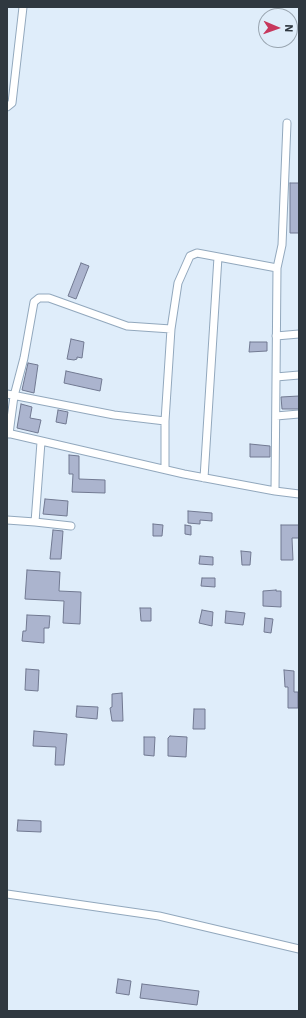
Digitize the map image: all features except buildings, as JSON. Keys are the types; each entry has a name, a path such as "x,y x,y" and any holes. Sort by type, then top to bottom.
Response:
{"street":[{"path":"7,107 12,104 23,7"},
{"path":"275,491 277,268 282,245 287,122"},
{"path":"165,468 165,421 171,329 178,283 190,256 197,253 277,268"},
{"path":"204,478 218,256"},
{"path":"171,329 126,326 49,298 40,298 34,302 24,358 11,395 8,433 41,442 165,468 204,478 299,494"},
{"path":"276,336 299,334"},
{"path":"276,377 299,375"},
{"path":"11,395 114,415 165,421"},
{"path":"276,416 299,414"},
{"path":"35,522 41,442"},
{"path":"7,520 71,526"},
{"path":"7,894 159,916 299,949"}]}
